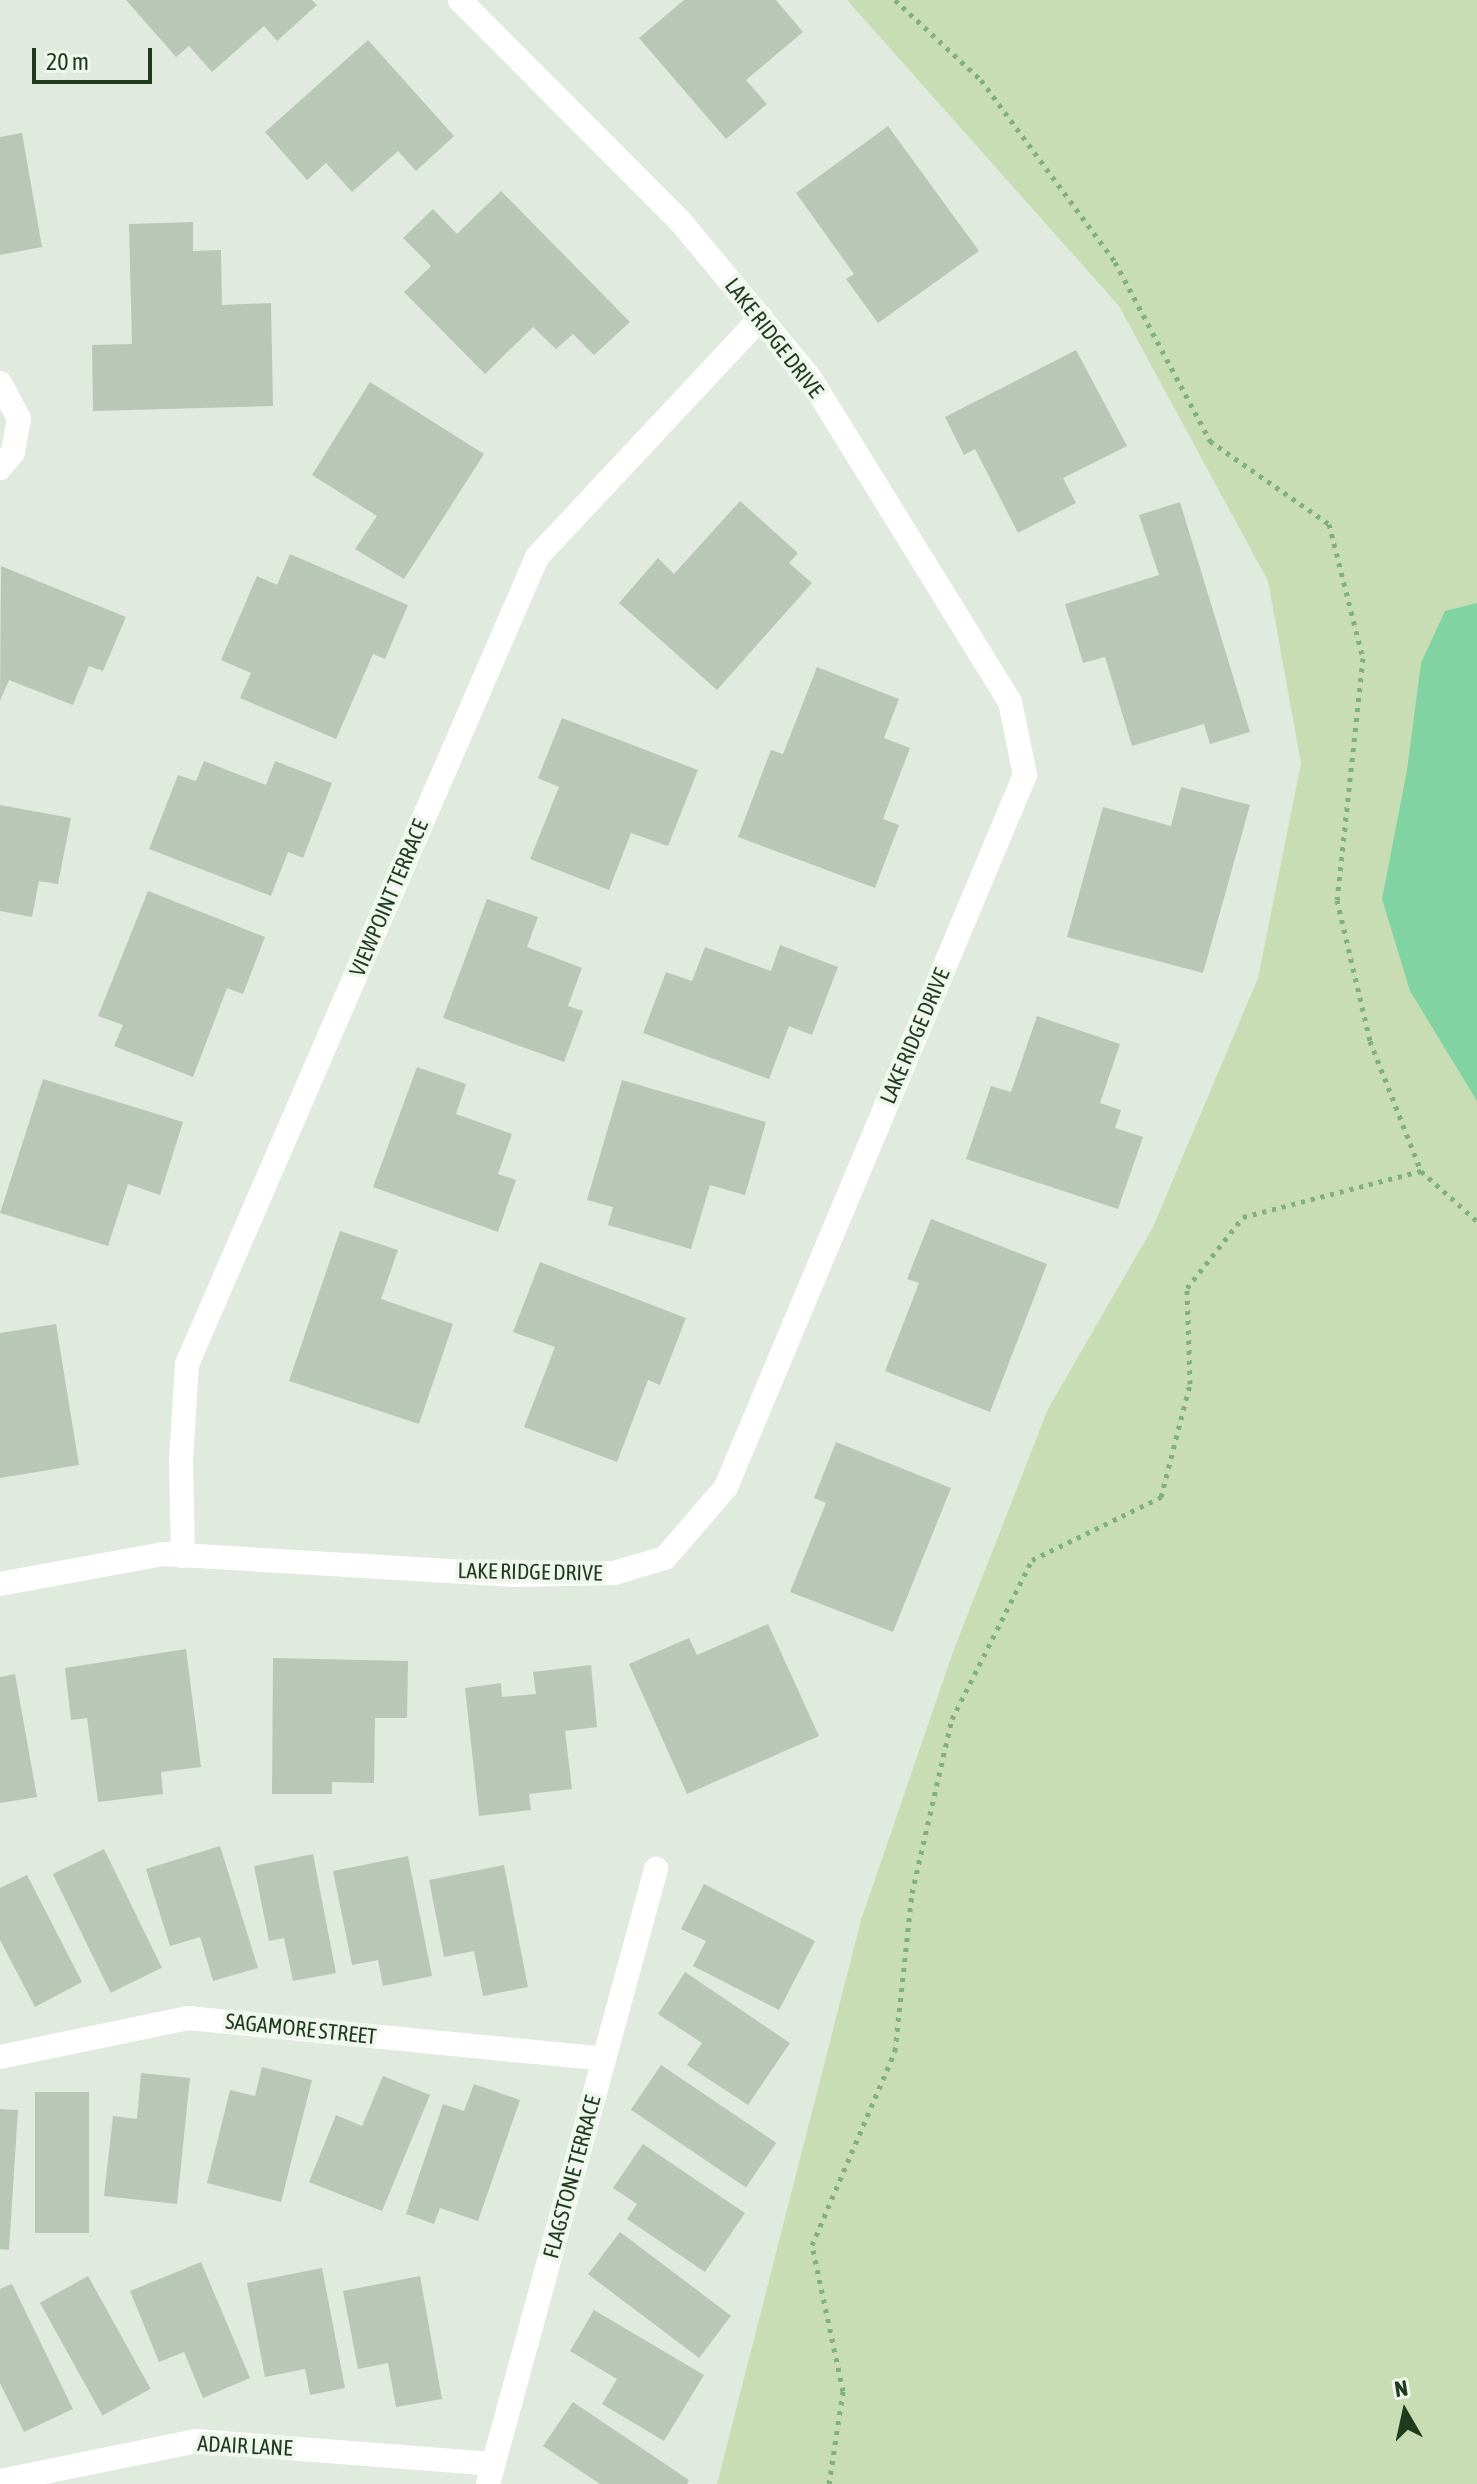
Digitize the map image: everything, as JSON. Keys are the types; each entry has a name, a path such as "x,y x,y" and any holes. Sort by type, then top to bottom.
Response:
{"street":[{"name":"LAKE RIDGE DRIVE","path":"0,1584 163,1554 513,1575 614,1573 665,1558 726,1487 1025,775 1010,702 810,378 680,221 460,0"},
{"name":"VIEWPOINT TERRACE","path":"183,1556 181,1461 187,1364 537,557 761,318"},
{"path":"0,383 19,418 13,452 0,468"},
{"name":"FLAGSTONE TERRACE","path":"491,2474 656,1869"},
{"name":"SAGAMORE STREET","path":"0,2057 188,2018 604,2059"},
{"name":"ADAIR LANE","path":"0,2481 196,2441 491,2474"}],"path":[{"path":"895,0 981,80 1115,262 1210,441 1329,524 1363,658 1337,900 1370,1041 1421,1171 1477,1221"},
{"path":"829,2484 843,2391 812,2245 895,2051 912,1893 952,1719 1032,1560 1161,1497 1190,1384 1187,1288 1243,1217 1421,1171"}],"shaded area":[{"path":"847,0 1477,0 1477,2484 717,2484 861,1920 953,1652 1048,1409 1153,1227 1258,978 1301,763 1268,581 1119,306"},
{"path":"1477,603 1477,1101 1410,991 1382,899 1407,770 1421,663 1445,611"}],"building":[{"path":"126,0 312,0 317,5 277,41 264,26 212,72 189,46 176,57"},
{"path":"684,0 776,0 803,32 746,80 767,104 726,139 639,38"},
{"path":"368,40 454,136 416,171 398,151 352,192 326,163 307,180 265,132"},
{"path":"888,126 979,251 878,323 846,279 854,274 796,193"},
{"path":"22,133 42,247 0,255 0,137"},
{"path":"501,191 630,322 594,355 573,334 556,349 533,327 485,374 404,292 431,266 403,238 433,209 457,234"},
{"path":"193,222 193,251 221,250 222,305 271,303 273,406 93,411 92,345 132,344 129,224"},
{"path":"1076,350 1127,446 1063,478 1076,503 1018,533 975,449 964,455 945,417"},
{"path":"370,382 484,454 404,579 355,549 377,516 312,475"},
{"path":"740,501 798,553 789,563 812,583 717,690 619,603 658,558 674,574"},
{"path":"1180,502 1250,732 1210,744 1204,724 1132,746 1105,657 1083,663 1065,604 1159,575 1139,515"},
{"path":"290,554 408,605 385,659 373,654 336,739 240,698 251,673 221,660 257,576 277,585"},
{"path":"1,566 126,617 103,671 89,666 73,705 9,680 0,701"},
{"path":"817,667 899,699 884,738 910,748 883,819 899,825 875,888 738,837 771,750 783,754"},
{"path":"562,718 698,770 668,846 631,833 609,890 530,859 559,787 538,778"},
{"path":"204,761 266,785 275,761 332,783 303,858 288,852 271,896 149,849 178,775 196,781"},
{"path":"1181,787 1250,805 1203,973 1067,937 1103,807 1171,826"},
{"path":"0,805 71,818 58,884 39,881 32,917 0,911"},
{"path":"148,891 265,937 243,994 227,988 193,1077 114,1046 123,1025 98,1016"},
{"path":"487,899 538,917 527,947 582,968 568,1006 583,1011 564,1062 443,1018"},
{"path":"780,945 838,967 812,1035 789,1026 769,1079 643,1033 666,972 692,981 705,947 771,971"},
{"path":"1037,1016 1120,1044 1100,1103 1121,1110 1115,1128 1143,1137 1118,1209 966,1159 991,1086 1011,1092"},
{"path":"417,1067 466,1084 456,1114 512,1134 498,1174 516,1180 498,1232 373,1187"},
{"path":"43,1079 183,1122 160,1195 128,1184 108,1246 0,1213"},
{"path":"622,1080 766,1122 745,1195 710,1185 691,1249 608,1225 613,1207 587,1200"},
{"path":"931,1219 1047,1264 990,1412 885,1371 919,1283 907,1279"},
{"path":"340,1231 398,1250 381,1299 453,1324 419,1424 289,1381"},
{"path":"540,1262 686,1318 660,1385 648,1380 617,1462 524,1427 555,1347 513,1332"},
{"path":"56,1324 79,1465 0,1478 0,1333"},
{"path":"836,1442 951,1488 893,1632 790,1592 826,1503 814,1498"},
{"path":"768,1624 819,1736 687,1794 629,1664 689,1638 697,1655"},
{"path":"186,1649 201,1767 161,1772 163,1794 98,1802 87,1718 71,1720 65,1668"},
{"path":"273,1658 408,1661 407,1718 375,1718 374,1783 332,1782 332,1794 272,1794"},
{"path":"591,1665 597,1727 565,1731 572,1789 529,1794 531,1810 479,1816 465,1688 501,1683 502,1697 536,1694 533,1672"},
{"path":"15,1674 37,1797 0,1803 0,1677"},
{"path":"220,1846 258,1968 213,1981 200,1937 170,1946 146,1869"},
{"path":"104,1849 162,1968 111,1993 53,1874"},
{"path":"313,1854 336,1973 293,1981 284,1938 269,1941 254,1866"},
{"path":"408,1856 432,1976 383,1986 378,1960 352,1965 333,1871"},
{"path":"504,1865 528,1987 483,1996 474,1951 444,1957 429,1880"},
{"path":"27,1875 82,1982 35,2007 0,1940 0,1888"},
{"path":"704,1884 815,1941 779,2010 693,1966 706,1941 681,1929"},
{"path":"685,1972 790,2043 748,2105 687,2065 702,2043 658,2014"},
{"path":"661,2065 776,2143 746,2187 631,2110"},
{"path":"262,2067 312,2080 281,2202 207,2183 230,2090 255,2096"},
{"path":"141,2073 190,2078 177,2204 104,2196 113,2116 137,2119"},
{"path":"383,2076 430,2095 382,2211 309,2182 336,2115 362,2126"},
{"path":"474,2084 520,2100 478,2221 440,2208 434,2224 406,2214 443,2104 464,2111"},
{"path":"35,2092 89,2092 89,2233 35,2233"},
{"path":"0,2109 18,2110 9,2250 0,2249"},
{"path":"643,2144 745,2213 705,2272 627,2219 637,2204 613,2188"},
{"path":"620,2232 731,2316 699,2358 588,2274"},
{"path":"201,2262 250,2378 203,2398 184,2352 159,2362 130,2291"},
{"path":"322,2268 345,2388 310,2395 305,2369 265,2377 247,2283"},
{"path":"88,2276 151,2389 102,2415 40,2303"},
{"path":"420,2276 442,2399 396,2407 388,2363 358,2369 343,2291"},
{"path":"12,2284 73,2409 24,2432 0,2383 0,2289"},
{"path":"594,2310 704,2375 664,2441 602,2404 617,2379 570,2351"},
{"path":"573,2402 689,2480 687,2484 600,2484 543,2446"}]}
